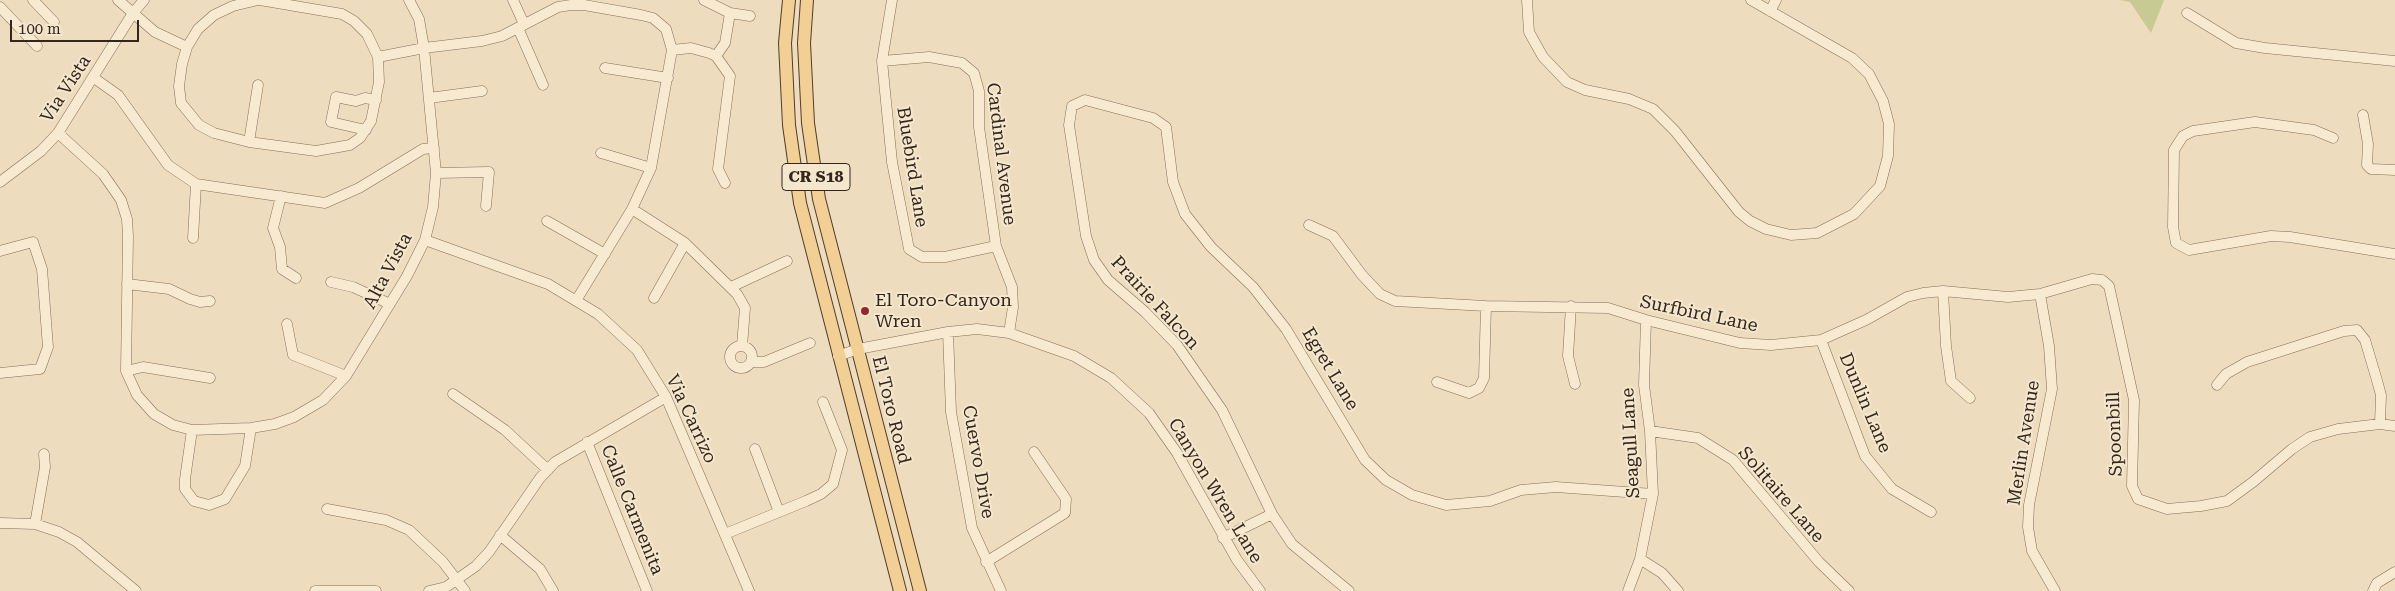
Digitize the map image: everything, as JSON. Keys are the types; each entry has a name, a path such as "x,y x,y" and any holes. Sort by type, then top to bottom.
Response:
{"main road":[{"name":"CR S18","path":"789,0 785,43 789,125 800,203 900,591"},
{"name":"El Toro Road","path":"808,0 804,43 808,114 817,190 920,591"}],"street":[{"path":"5,0 0,5 37,46"},
{"path":"33,0 54,22"},
{"path":"118,0 155,32 187,47"},
{"name":"Via Vista","path":"0,182 41,151 58,133 133,13 144,0"},
{"path":"259,0 342,14 354,21 367,34 378,57 379,82 376,100 366,130 350,145 316,151 249,142 214,133 199,125 181,103 179,86 187,47 198,29 214,15 233,6 259,0"},
{"path":"409,0 419,19 424,48"},
{"path":"513,0 543,85"},
{"path":"704,0 730,14 750,16"},
{"name":"Bluebird Lane","path":"892,0 882,61 892,162 910,249 922,257 945,257 996,246"},
{"path":"1527,0 1530,32 1543,57 1558,74 1568,82 1585,90 1629,99 1653,109 1675,131 1739,212 1766,229 1791,235 1817,233 1854,214 1880,186 1888,156 1889,124 1883,101 1869,74 1852,58 1751,0"},
{"path":"1770,11 1776,0"},
{"path":"378,57 424,48 482,42 502,36 558,3 571,2 653,18 666,30 672,50 651,168 632,210 577,299"},
{"path":"2187,13 2236,43 2265,48 2395,61"},
{"path":"716,56 725,42 730,14"},
{"name":"Alta Vista","path":"58,133 103,174 122,200 127,219 128,236 126,371 137,395 154,414 172,425 192,430 251,428 275,424 305,411 323,400 346,376 390,304 425,240 433,207 436,173 424,48"},
{"path":"672,50 699,49 716,56 730,76 718,169 725,183"},
{"name":"Cardinal Avenue","path":"882,61 929,57 962,63 974,73 979,91 979,127 996,246 1012,287 1013,307 1009,333"},
{"path":"605,68 668,78"},
{"path":"94,78 118,95 138,120 168,165 196,184 325,203 359,188 423,149 434,148"},
{"path":"249,142 258,84"},
{"path":"429,98 482,91"},
{"path":"366,130 331,122 336,97 356,101 365,98 376,100"},
{"name":"Egret Lane","path":"1072,106 1084,100 1153,118 1166,127 1173,182 1185,214 1211,247 1253,287 1286,328 1365,460 1386,480 1412,495 1446,505 1490,501 1522,490 1556,487 1653,494"},
{"name":"Prairie Falcon","path":"1072,106 1069,125 1086,236 1094,260 1108,280 1145,312 1177,344 1222,410 1272,514 1292,544 1349,591"},
{"path":"2363,115 2368,144 2367,165 2371,169 2395,170"},
{"path":"2333,138 2314,130 2255,122 2193,131 2183,136 2174,150 2173,227 2176,243 2188,250 2271,236 2290,237 2395,254"},
{"path":"601,153 651,168"},
{"path":"436,173 489,172 486,206"},
{"path":"193,238 196,184"},
{"path":"281,196 273,228 280,247 282,269 296,278"},
{"path":"632,210 685,243 731,287 745,308 742,346"},
{"path":"547,221 605,254"},
{"name":"Surfbird Lane","path":"1309,225 1333,236 1362,275 1380,294 1395,301 1486,306 1608,308 1646,320 1740,343 1771,345 1821,340 1866,320 1906,296 1943,291 2008,297 2040,294 2092,279 2102,280"},
{"name":"Via Carrizo","path":"425,240 548,284 577,299 619,331 636,350 666,397 749,591"},
{"path":"0,251 33,242 42,269 48,346 40,369 0,373"},
{"path":"654,298 685,243"},
{"path":"731,287 787,261"},
{"name":"Spoonbill","path":"2102,280 2109,286 2134,400 2132,486 2138,499 2167,509 2201,506 2227,501 2292,449 2310,438 2338,429 2380,424"},
{"path":"331,282 353,287 390,304"},
{"path":"127,284 169,289 200,302 210,301"},
{"path":"1943,291 1946,346 1951,381 1970,398"},
{"name":"Merlin Avenue","path":"2040,294 2049,346 2052,389 2029,505 2028,528 2032,550 2055,591"},
{"path":"1437,382 1469,393 1479,388 1484,378 1486,306"},
{"path":"1571,306 1568,356 1575,384"},
{"name":"Seagull Lane","path":"1628,591 1640,559 1653,494 1650,431 1644,385 1646,320"},
{"path":"287,324 292,355 346,376"},
{"name":"Canyon Wren Lane","path":"838,356 858,350 948,332 977,329 1009,333 1074,356 1111,378 1149,413 1177,454 1223,538 1260,591"},
{"path":"2217,385 2226,374 2247,362 2344,331 2357,330 2365,340 2381,395 2380,424 2395,426"},
{"name":"Cuervo Drive","path":"948,332 951,412 972,528 1001,591"},
{"name":"Dunlin Lane","path":"1821,340 1865,456 1892,489 1931,512"},
{"path":"742,346 731,352 730,356 732,364 744,368 751,362 764,362 810,343"},
{"path":"742,346 749,350 751,362"},
{"path":"126,371 143,367 210,378"},
{"path":"453,394 505,430 548,470"},
{"path":"429,591 446,587 476,566 555,462 666,397"},
{"path":"725,534 821,494 833,484 842,450 823,402"},
{"path":"192,430 185,479 186,489 194,501 209,505 224,499 238,480 245,466 251,428"},
{"name":"Solitaire Lane","path":"1650,431 1698,438 1734,460 1819,562 1849,591"},
{"name":"Calle Carmenita","path":"587,442 647,591"},
{"path":"755,449 779,512"},
{"path":"986,562 1065,513 1066,499 1034,452"},
{"path":"35,524 45,467 44,454"},
{"path":"327,509 386,520 409,530 443,562 465,591"},
{"path":"1223,538 1272,514"},
{"path":"0,523 35,524 59,532 77,542 136,591"},
{"path":"500,535 540,569 553,591"},
{"path":"1640,559 1662,573 1678,591"},
{"path":"2375,587 2395,572"},
{"path":"315,591 376,591"}],"green space":[{"path":"2120,0 2164,0 2151,33 2130,2"}],"place":[{"name":"El Toro-Canyon Wren","path":"865,311"}]}
